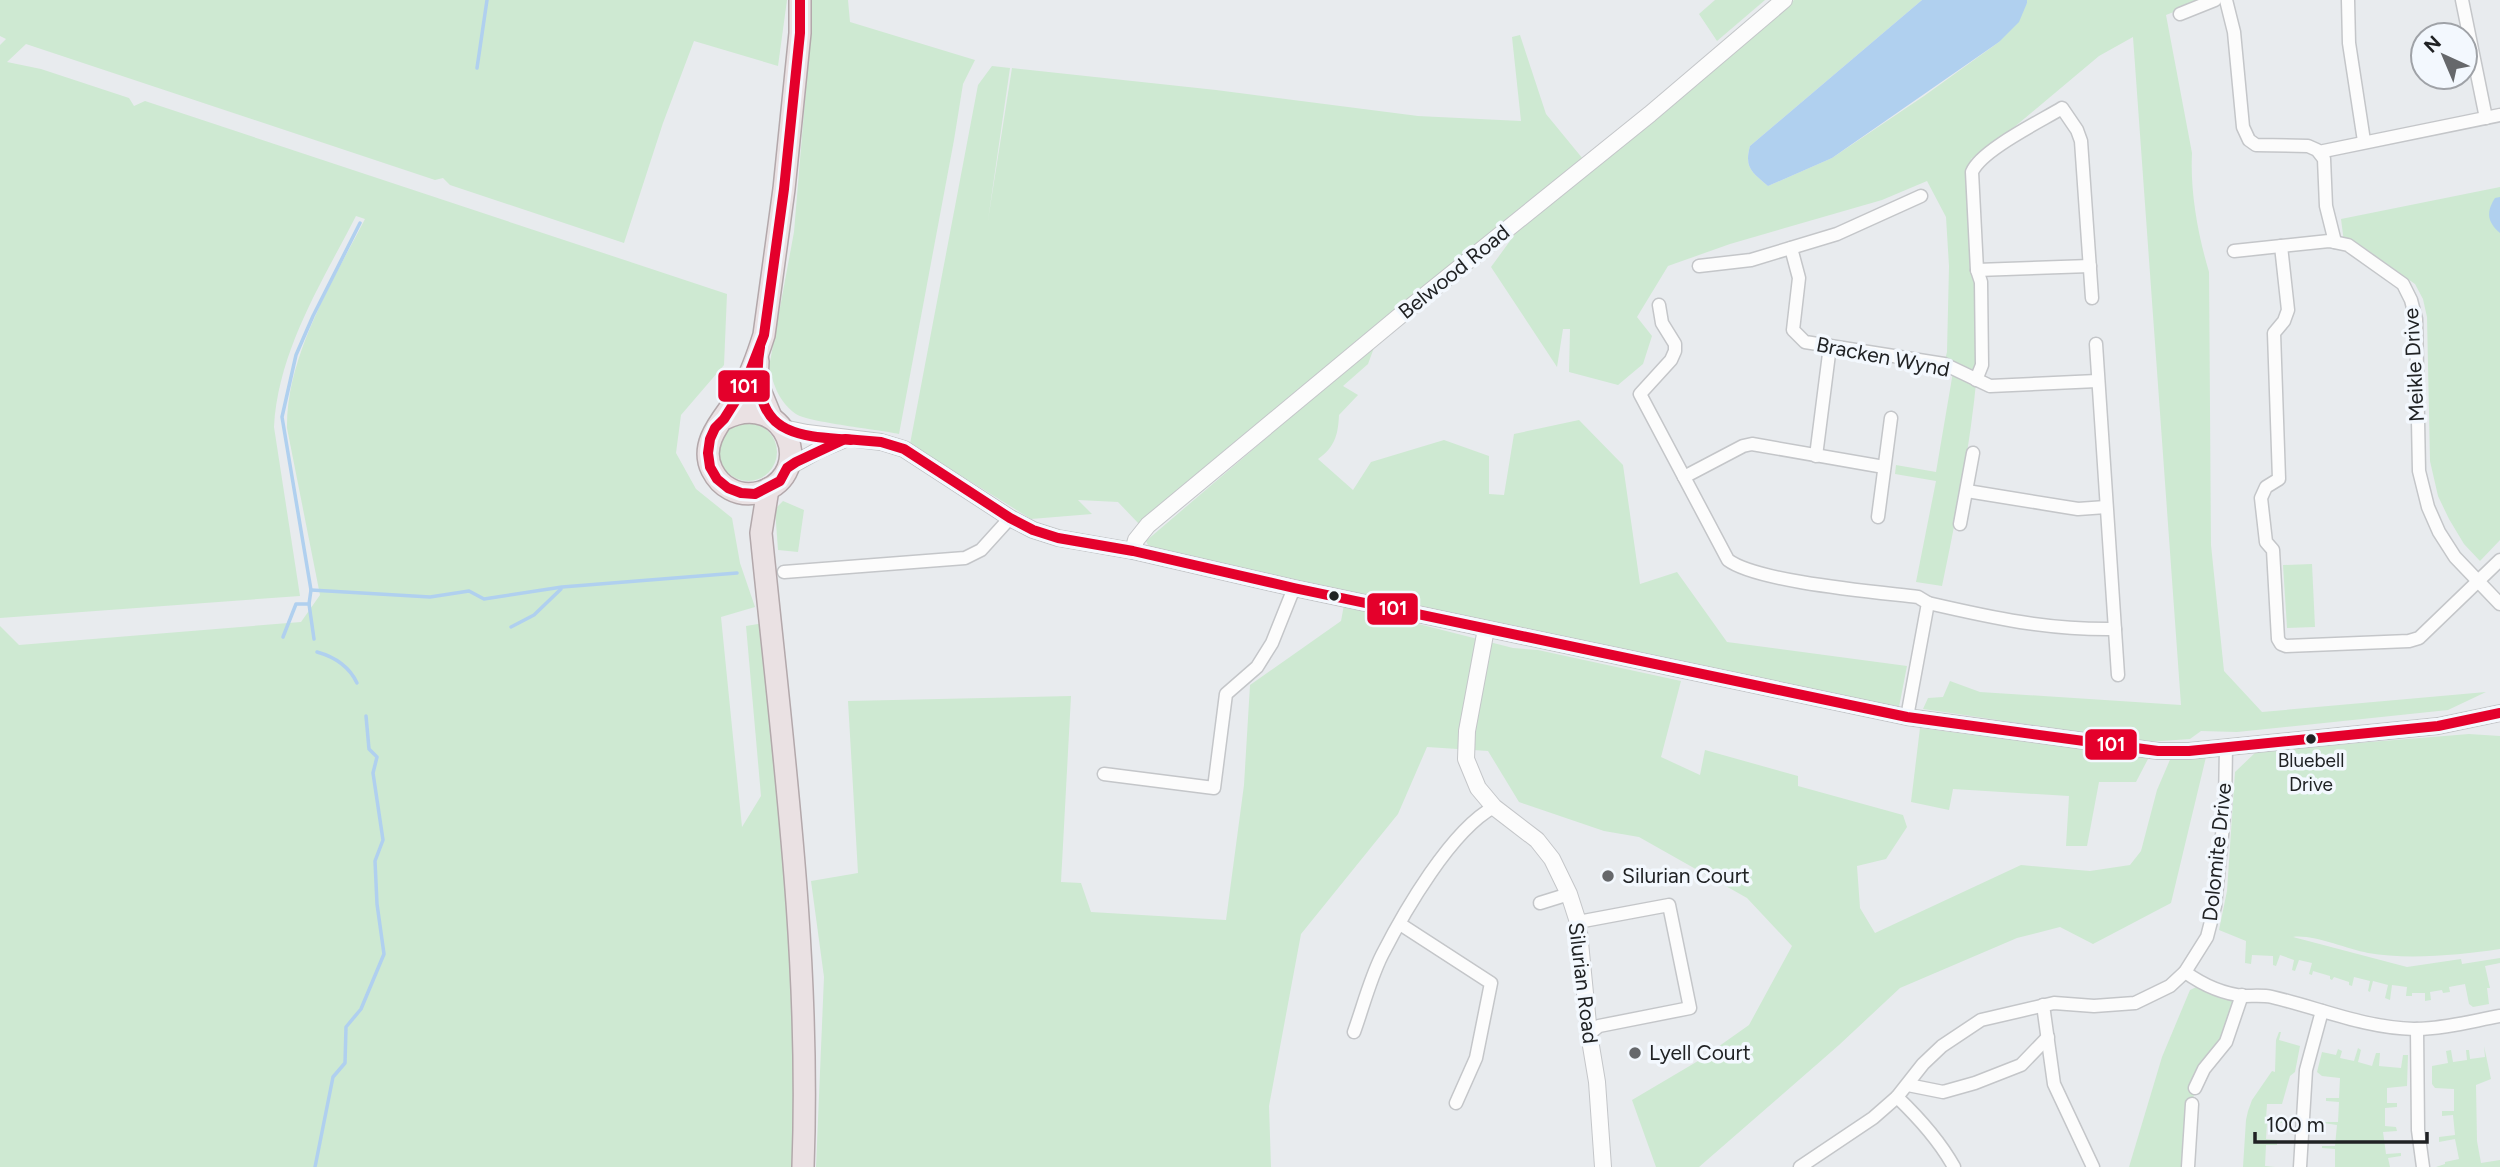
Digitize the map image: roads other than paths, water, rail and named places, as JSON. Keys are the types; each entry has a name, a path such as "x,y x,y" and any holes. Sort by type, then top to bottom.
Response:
{"highway":[{"path":"758,355 757,383 777,423 789,440 791,454 780,481 755,494 741,493 728,488 717,479 710,467 708,453 715,428 743,389 764,335 784,189 800,33 800,0"},
{"path":"724,419 748,411 761,413 777,423"},
{"path":"768,489 761,533 792,834 802,967 806,1095 803,1167"},
{"path":"741,493 761,533"}],"street":[{"name":"Belwood Road","path":"1133,551 1136,540 1148,525 1402,314 1650,114 1784,0"},
{"path":"2180,14 2215,0"},
{"path":"2226,0 2234,32 2243,127 2249,140 2256,145 2308,146 2319,152 2324,159 2326,206 2335,242 2234,251"},
{"path":"2348,0 2349,43 2364,141"},
{"path":"2462,0 2486,118"},
{"path":"1976,380 1982,365 1981,282 1977,270 1972,172 1975,164 1986,154 2062,108 2081,141 2092,298"},
{"path":"2319,152 2500,115"},
{"path":"1699,266 1751,260 1837,234 1921,196"},
{"name":"Meikle Drive","path":"2335,242 2348,245 2393,276 2403,284 2411,300 2416,319 2419,471 2428,507 2455,557 2500,604"},
{"path":"2281,246 2288,310 2284,321 2274,333 2279,479 2266,487 2261,498 2266,542 2273,550 2278,639 2281,644 2320,645 2409,641 2419,638 2500,560"},
{"name":"Bracken Wynd","path":"1791,248 1799,278 1793,330 1805,342 1944,364 1990,386 2097,381"},
{"path":"1977,270 2090,266"},
{"path":"1659,304 1662,323 1675,344 1675,351 1671,360 1640,394 1721,550 1735,565 1778,576 1918,597 1928,603 2004,620 2066,629 2115,629"},
{"path":"2096,344 2118,675"},
{"path":"1816,456 1830,346"},
{"path":"1878,517 1891,418"},
{"path":"777,423 845,439 881,442 904,449 1010,518 1033,530 1058,538 1133,551 1294,588 1907,717 2158,751 2189,751 2438,726 2500,713"},
{"path":"787,468 845,439"},
{"path":"1684,477 1743,446 1752,444 1884,467"},
{"path":"1960,524 1973,453"},
{"path":"1967,491 2078,509 2106,506"},
{"path":"784,572 965,558 981,550 1010,518"},
{"path":"1104,774 1214,788 1226,694 1257,667 1272,643 1294,588"},
{"path":"1907,717 1928,603"},
{"name":"Silurian Road","path":"1486,629 1467,731 1466,759 1478,788 1494,807 1536,840 1552,859 1569,894 1578,922 1589,1034 1597,1082 1603,1167"},
{"name":"Dolomite Drive","path":"1800,1167 1819,1161 1873,1118 1897,1097 1923,1064 1942,1046 1980,1020 2043,1005 2135,1003 2170,986 2186,972 2207,937 2215,906 2225,805 2226,747"},
{"path":"1354,1032 1381,957 1426,878 1455,840 1482,814 1494,807"},
{"path":"1540,902 1569,894"},
{"path":"1578,922 1669,905 1690,1008 1599,1026 1589,1034"},
{"path":"1399,924 1491,983 1476,1058 1456,1104"},
{"path":"2186,972 2203,984 2242,995 2267,996 2363,1022 2417,1029 2500,1016"},
{"path":"2195,1088 2204,1069 2226,1042 2242,995"},
{"path":"2043,1005 2054,1084 2093,1167"},
{"path":"2300,1167 2306,1070 2322,1011"},
{"path":"2417,1029 2418,1130 2423,1167"},
{"path":"1908,1084 1943,1092 1975,1083 2021,1065 2048,1037"},
{"path":"1897,1097 1917,1116 1954,1167"},
{"path":"2188,1167 2192,1104"}],"water":[{"path":"1922,0 2027,0 2027,3 2019,22 1999,42 1832,158 1768,186 1749,165 1750,146"},
{"path":"2500,197 2500,233 2492,225 2489,212 2495,198"}],"waterway":[{"path":"477,68 487,0"},
{"path":"314,639 309,604 311,590 282,417 296,355 360,223"},
{"path":"311,590 430,597 469,591 484,599 562,587 737,573"},
{"path":"511,627 534,615 561,589"},
{"path":"283,637 296,604 309,604"},
{"path":"317,652 341,663 357,683"},
{"path":"315,1167 333,1077 345,1063 346,1027 361,1009 384,954 377,904 375,861 383,840 373,773 377,757 369,749 366,716"}],"place":[{"name":"Bluebell Drive","path":"2311,739"},
{"name":"Silurian Court","path":"1608,876"},
{"name":"Lyell Court","path":"1635,1053"}]}
